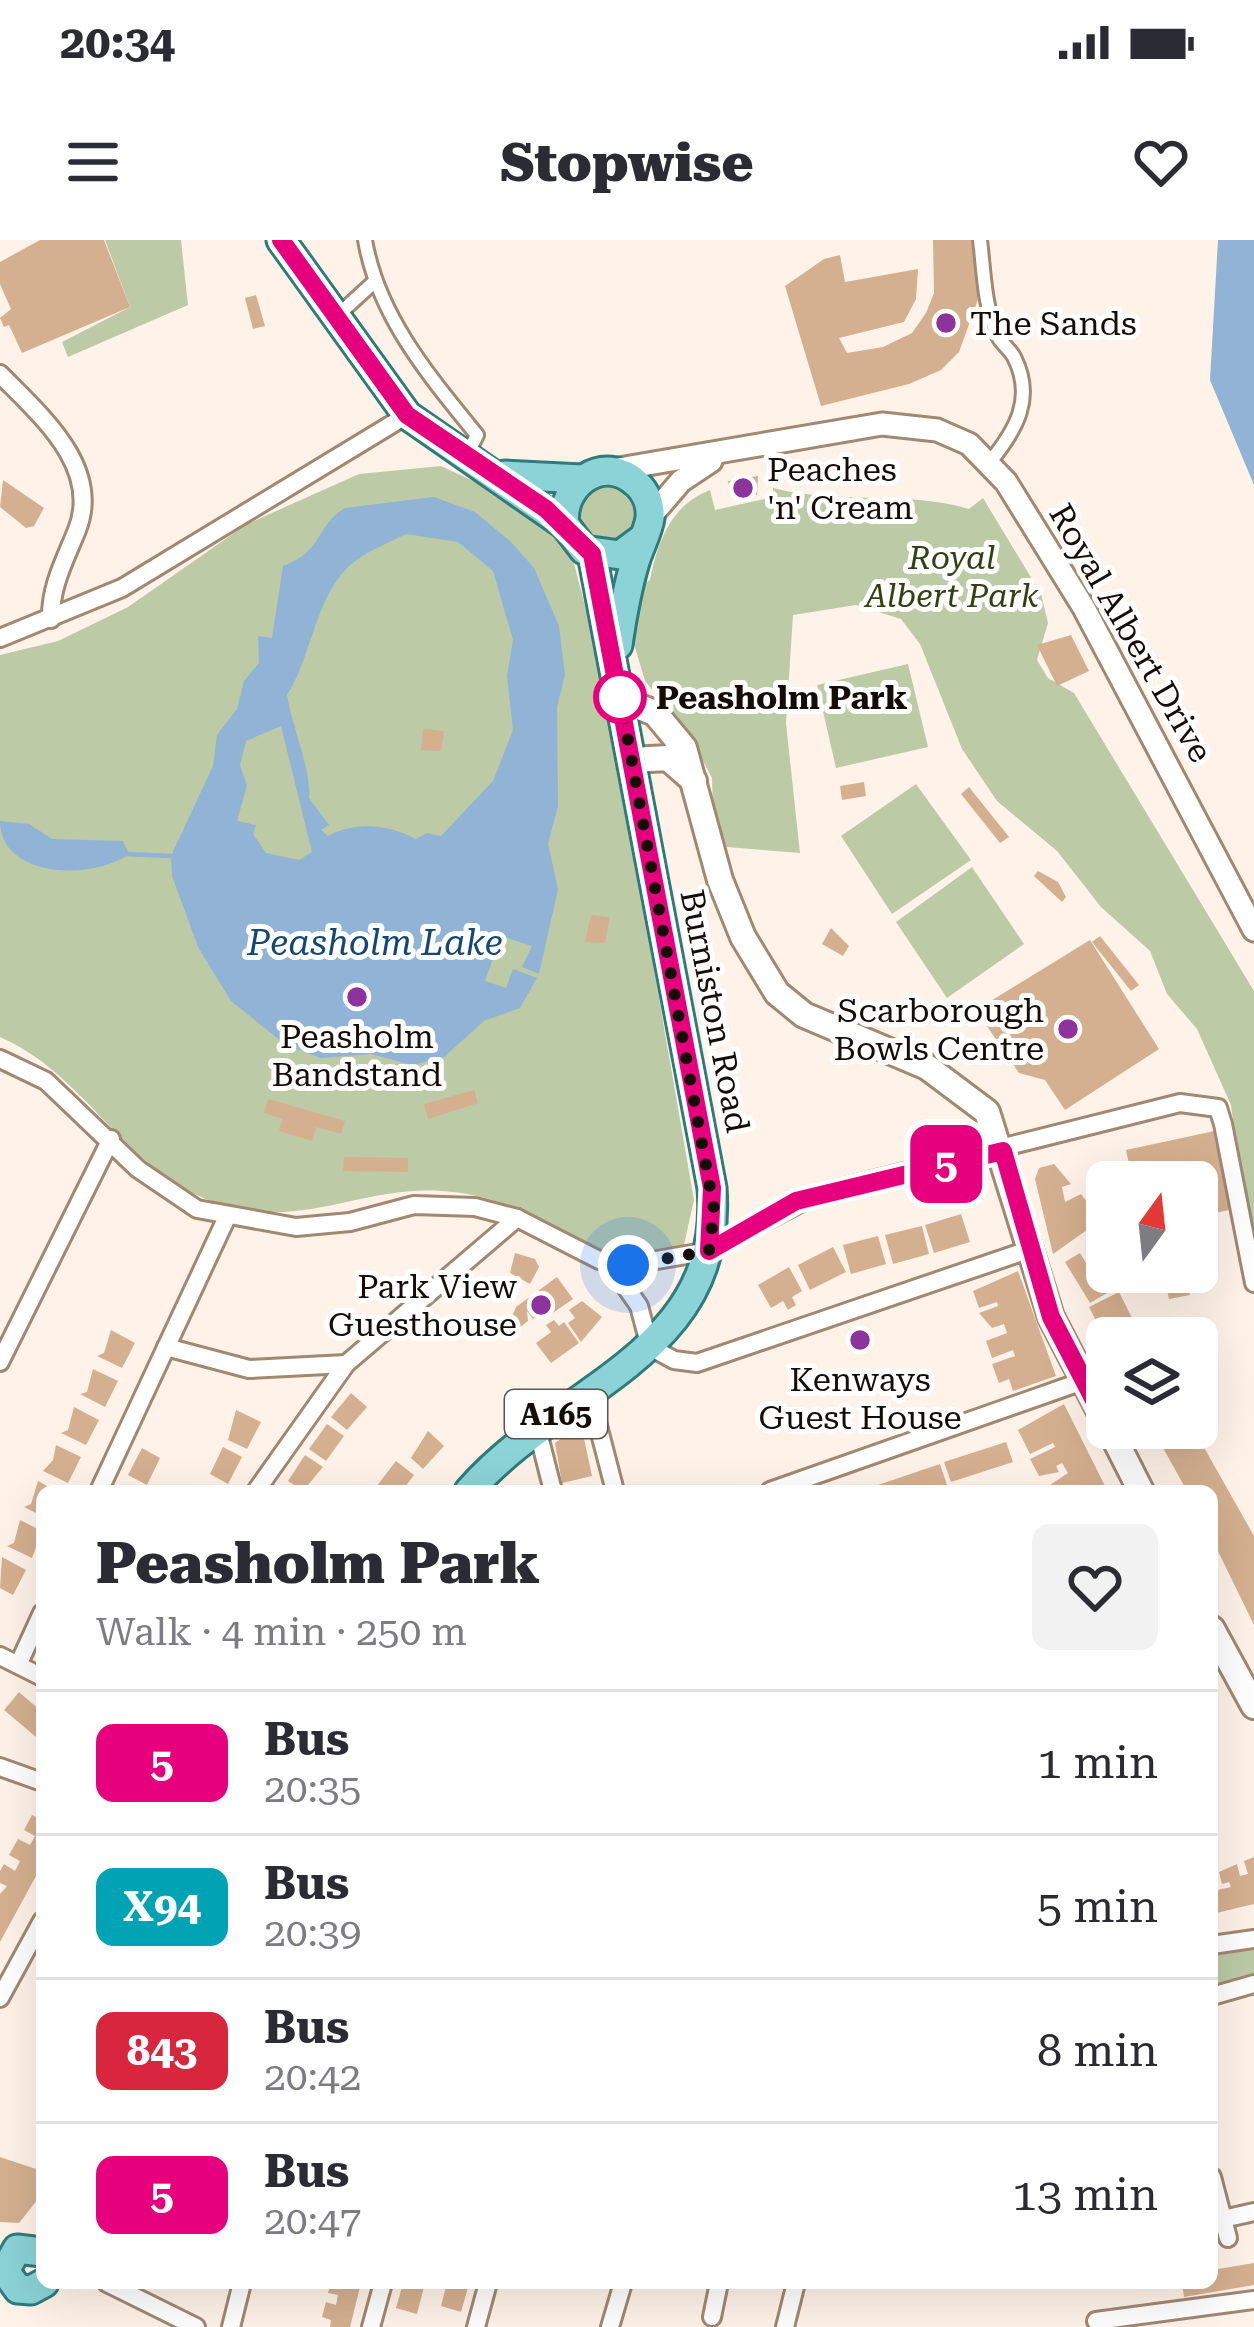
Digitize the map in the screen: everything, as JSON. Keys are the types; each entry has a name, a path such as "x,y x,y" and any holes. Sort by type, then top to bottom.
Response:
{"main road":[{"path":"281,240 407,415 474,464 565,525 578,546 592,554 620,555 646,527 641,488 626,476 522,478 474,464"},
{"path":"565,525 566,499 594,475"},
{"name":"Burniston Road","path":"618,687 624,606 646,527"},
{"name":"Burniston Road","path":"592,554 712,1188 709,1251 688,1304 650,1347"},
{"path":"618,687 665,723 684,748 720,880 743,937 777,993 804,1015 927,1067 970,1094 987,1112 1003,1151 1051,1317 1086,1386"},
{"path":"632,760 668,758 696,782"},
{"name":"A165","path":"475,1485 536,1428 650,1347"},
{"path":"1120,1449 1138,1485"},
{"path":"1218,1640 1254,1706"},
{"path":"14,2263 13,2285 36,2285"}],"street":[{"path":"365,240 373,283 408,344 477,435 474,464"},
{"path":"980,240 987,308 998,338 1013,355 1023,394 1018,424 990,462"},
{"path":"335,317 373,283"},
{"path":"0,374 46,421 80,476 85,503 50,596 51,619"},
{"path":"0,638 122,588 368,444 407,415"},
{"name":"Royal Albert Drive","path":"722,455 882,424 919,426 969,444 990,462 1115,662 1254,929"},
{"path":"594,475 722,455"},
{"path":"646,527 681,481 722,455"},
{"path":"0,1059 46,1081 167,1192 197,1209 296,1227 432,1204 517,1218 609,1263 648,1265 709,1251 796,1201 1180,1103 1217,1108 1254,1283"},
{"path":"0,1362 111,1139"},
{"path":"102,1485 227,1217"},
{"path":"260,1485 346,1364 517,1218"},
{"path":"609,1263 639,1306 650,1347 674,1360 698,1363 1028,1250"},
{"path":"166,1347 249,1369 346,1364"},
{"path":"787,1485 1083,1381"},
{"path":"589,1391 613,1485"},
{"path":"536,1428 551,1485"},
{"path":"19,1663 36,1625"},
{"path":"0,1656 36,1673"},
{"path":"0,1767 36,1780"},
{"path":"0,1998 36,1932"},
{"path":"1218,1944 1254,1939"},
{"path":"1218,1994 1254,1984"},
{"path":"1218,2200 1228,2238"},
{"path":"1223,2219 1254,2212"},
{"path":"119,2289 196,2327"},
{"path":"231,2327 240,2289"},
{"path":"371,2327 381,2289"},
{"path":"476,2327 486,2289"},
{"path":"610,2327 621,2289"},
{"path":"712,2317 718,2289"},
{"path":"785,2327 794,2289"},
{"path":"1107,2322 1254,2300"},
{"path":"1218,2306 1221,2327"}],"green space":[{"path":"105,240 181,240 188,305 68,357 62,342 130,307"},
{"name":"Peasholm Park","path":"441,466 523,504 572,556 602,671 694,1200 683,1249 635,1260 614,1259 525,1212 493,1200 442,1191 380,1195 293,1211 232,1208 171,1180 54,1072 0,1037 0,655 58,641 128,607 247,524 359,474"},
{"path":"608,483 628,492 637,512 628,532 608,541 588,532 579,512 588,492"},
{"name":"Royal Albert Park","path":"773,488 822,496 920,500 969,509 983,498 1041,594 1048,623 1037,660 1048,678 1074,693 1254,991 1254,1266 1231,1105 1197,1029 1167,994 1150,951 1101,907 1057,851 997,801 962,749 920,644 901,619 856,605 793,615 786,723 800,853 714,846 712,778 692,740 645,681 631,634 639,587 650,580 662,538 685,505 710,490 715,510 773,497"},
{"path":"908,664 928,747 836,768 817,685"},
{"path":"916,784 971,860 892,914 841,836"},
{"path":"972,867 1024,944 947,998 896,922"},
{"path":"1254,1945 1254,1975 1218,1985 1218,1950"}],"water":[{"path":"1218,240 1254,240 1254,485 1210,380"},
{"name":"Peasholm Lake","path":"434,497 475,512 534,568 559,626 565,675 557,707 558,806 548,844 558,889 539,974 522,967 532,946 501,936 485,981 506,988 513,969 537,978 520,1008 484,1021 444,1057 412,1065 371,1054 321,1058 286,1045 231,1001 198,947 172,876 171,856 213,766 217,735 237,709 244,681 259,663 258,636 272,638 283,566 313,546 345,508","holes":["406,534 458,542 493,571 513,640 507,676 513,730 493,781 441,836 427,833 416,839 372,826 328,836 321,830 329,825 309,798 308,776 287,695 323,606 342,574 361,557","281,726 312,852 299,860 266,853 253,834 256,825 237,821 247,785 240,765 246,741"]},
{"path":"0,821 29,824 52,839 123,841 129,854 93,868 51,869 31,864 4,840"}],"building":[{"path":"40,240 104,240 130,307 22,353 9,325 4,327 0,318 11,309 0,284 0,262"},
{"path":"933,240 976,240 980,294 959,352 941,370 909,384 821,406 785,286 824,259 840,255 845,282 918,269 916,299 904,322 839,338 847,353 883,347 912,333 926,313 934,293"},
{"path":"256,295 265,326 253,329 245,298"},
{"name":"Peaches 'n' Cream","path":"758,476 757,495 731,494 728,481"},
{"path":"3,480 44,508 34,526 26,528 0,507"},
{"path":"1071,635 1089,671 1057,686 1037,645"},
{"path":"423,729 444,731 441,751 421,750"},
{"path":"864,782 866,796 842,800 840,786"},
{"path":"969,787 1009,837 1000,843 961,794"},
{"path":"1038,871 1058,882 1066,897 1062,902 1034,876"},
{"path":"591,915 610,917 605,943 585,942"},
{"path":"831,928 849,946 843,956 822,944"},
{"path":"1100,936 1139,985 1131,991 1092,942"},
{"name":"Scarborough Bowls Centre","path":"1090,940 1159,1049 1065,1110 1045,1080 1019,1073 976,1010"},
{"path":"474,1090 478,1103 428,1119 424,1104"},
{"path":"268,1099 345,1121 341,1134 316,1127 312,1141 279,1131 283,1119 264,1113"},
{"path":"1219,1130 1229,1210 1218,1212 1218,1161 1128,1161 1126,1150"},
{"path":"344,1157 408,1158 408,1172 343,1171"},
{"path":"1054,1164 1071,1184 1062,1187 1065,1202 1081,1194 1086,1200 1086,1231 1053,1254 1035,1179 1039,1168"},
{"path":"961,1214 970,1242 934,1253 925,1225"},
{"path":"922,1226 929,1254 893,1264 885,1235"},
{"path":"878,1236 886,1264 851,1274 843,1245"},
{"path":"833,1247 846,1272 810,1290 798,1265"},
{"path":"515,1253 535,1259 539,1267 530,1284 510,1273"},
{"path":"1080,1253 1086,1263 1086,1293 1107,1293 1090,1303 1065,1262"},
{"path":"789,1267 802,1291 792,1297 796,1305 788,1310 783,1301 771,1308 758,1285"},
{"path":"1018,1271 1056,1376 1013,1391 1009,1379 999,1383 992,1364 1015,1356 1013,1350 992,1358 986,1341 1007,1333 1004,1324 992,1328 979,1313 998,1306 997,1302 979,1308 973,1291"},
{"name":"Park View Guesthouse","path":"557,1277 573,1299 547,1317 543,1312 533,1319 527,1311 528,1321 518,1329 511,1319 516,1307"},
{"path":"1120,1293 1132,1317 1094,1317 1089,1307"},
{"path":"582,1301 602,1317 581,1342 568,1323 575,1318 569,1310"},
{"path":"554,1320 559,1326 564,1322 579,1343 551,1363 536,1343 551,1332 546,1325"},
{"path":"111,1330 135,1343 122,1368 97,1356 104,1353"},
{"path":"93,1369 118,1381 105,1407 80,1394 87,1392"},
{"path":"351,1393 367,1407 347,1430 331,1417"},
{"path":"1064,1404 1104,1485 1050,1485 1068,1473 1062,1463 1056,1466 1059,1472 1039,1476 1030,1459 1055,1447 1053,1443 1030,1454 1018,1430"},
{"path":"74,1407 99,1420 86,1445 61,1433 68,1430"},
{"path":"236,1410 261,1422 247,1449 228,1440"},
{"path":"327,1424 344,1436 326,1461 309,1449"},
{"path":"581,1424 592,1476 562,1483 555,1443"},
{"path":"428,1431 444,1446 423,1469 411,1458"},
{"path":"1006,1442 1013,1462 951,1482 944,1462"},
{"path":"56,1445 81,1457 68,1483 43,1471 53,1460"},
{"path":"223,1447 242,1457 228,1484 210,1474"},
{"path":"142,1448 160,1458 147,1485 128,1475"},
{"path":"1164,1449 1205,1449 1254,1536 1254,1625 1218,1551 1218,1485 1184,1485"},
{"path":"305,1455 323,1467 308,1485 288,1481"},
{"path":"396,1461 414,1475 406,1485 378,1485"},
{"path":"940,1464 947,1485 878,1485"},
{"path":"36,1488 36,1513 24,1507 31,1504"},
{"path":"20,1520 36,1528 32,1558 7,1546 14,1543"},
{"path":"2,1557 26,1570 13,1595 0,1588"},
{"path":"19,1692 36,1707 36,1737 4,1710"},
{"path":"32,1815 36,1817 36,1876 0,1942 0,1894 7,1886 0,1883 0,1871 4,1864 15,1871 20,1861 9,1855 18,1839 30,1845 35,1836 24,1830"},
{"path":"1254,1857 1254,1904 1218,1913 1218,1890 1231,1887 1229,1882 1222,1884 1219,1872 1237,1864 1240,1876 1248,1874 1244,1861"},
{"path":"0,2157 36,2169 36,2202 19,2223 0,2222"},
{"path":"1254,2263 1254,2285 1184,2297 1183,2289 1218,2289 1218,2269"},
{"path":"329,2289 360,2289 350,2327 330,2327 331,2320 322,2317 326,2302 336,2305 338,2295 328,2293"},
{"path":"401,2289 423,2289 417,2314 396,2308"},
{"path":"445,2289 468,2289 461,2312 441,2306"}],"waterway":[{"path":"124,854 171,856"}],"bus line":[{"name":"5","path":"281,240 407,415 546,509 565,525 578,546 592,554 712,1188 709,1251 796,1201 1003,1151 1051,1317 1086,1387"}],"place":[{"name":"The Sands","path":"946,323"},
{"name":"Peaches 'n' Cream","path":"743,488"},
{"name":"Peasholm Park","path":"620,697"},
{"name":"Peasholm Bandstand","path":"357,997"},
{"name":"Scarborough Bowls Centre","path":"1068,1029"},
{"name":"Park View Guesthouse","path":"541,1305"},
{"name":"Kenways Guest House","path":"860,1340"}],"route":[{"path":"620,697 714,1209 709,1251 665,1263 628,1265"}]}
